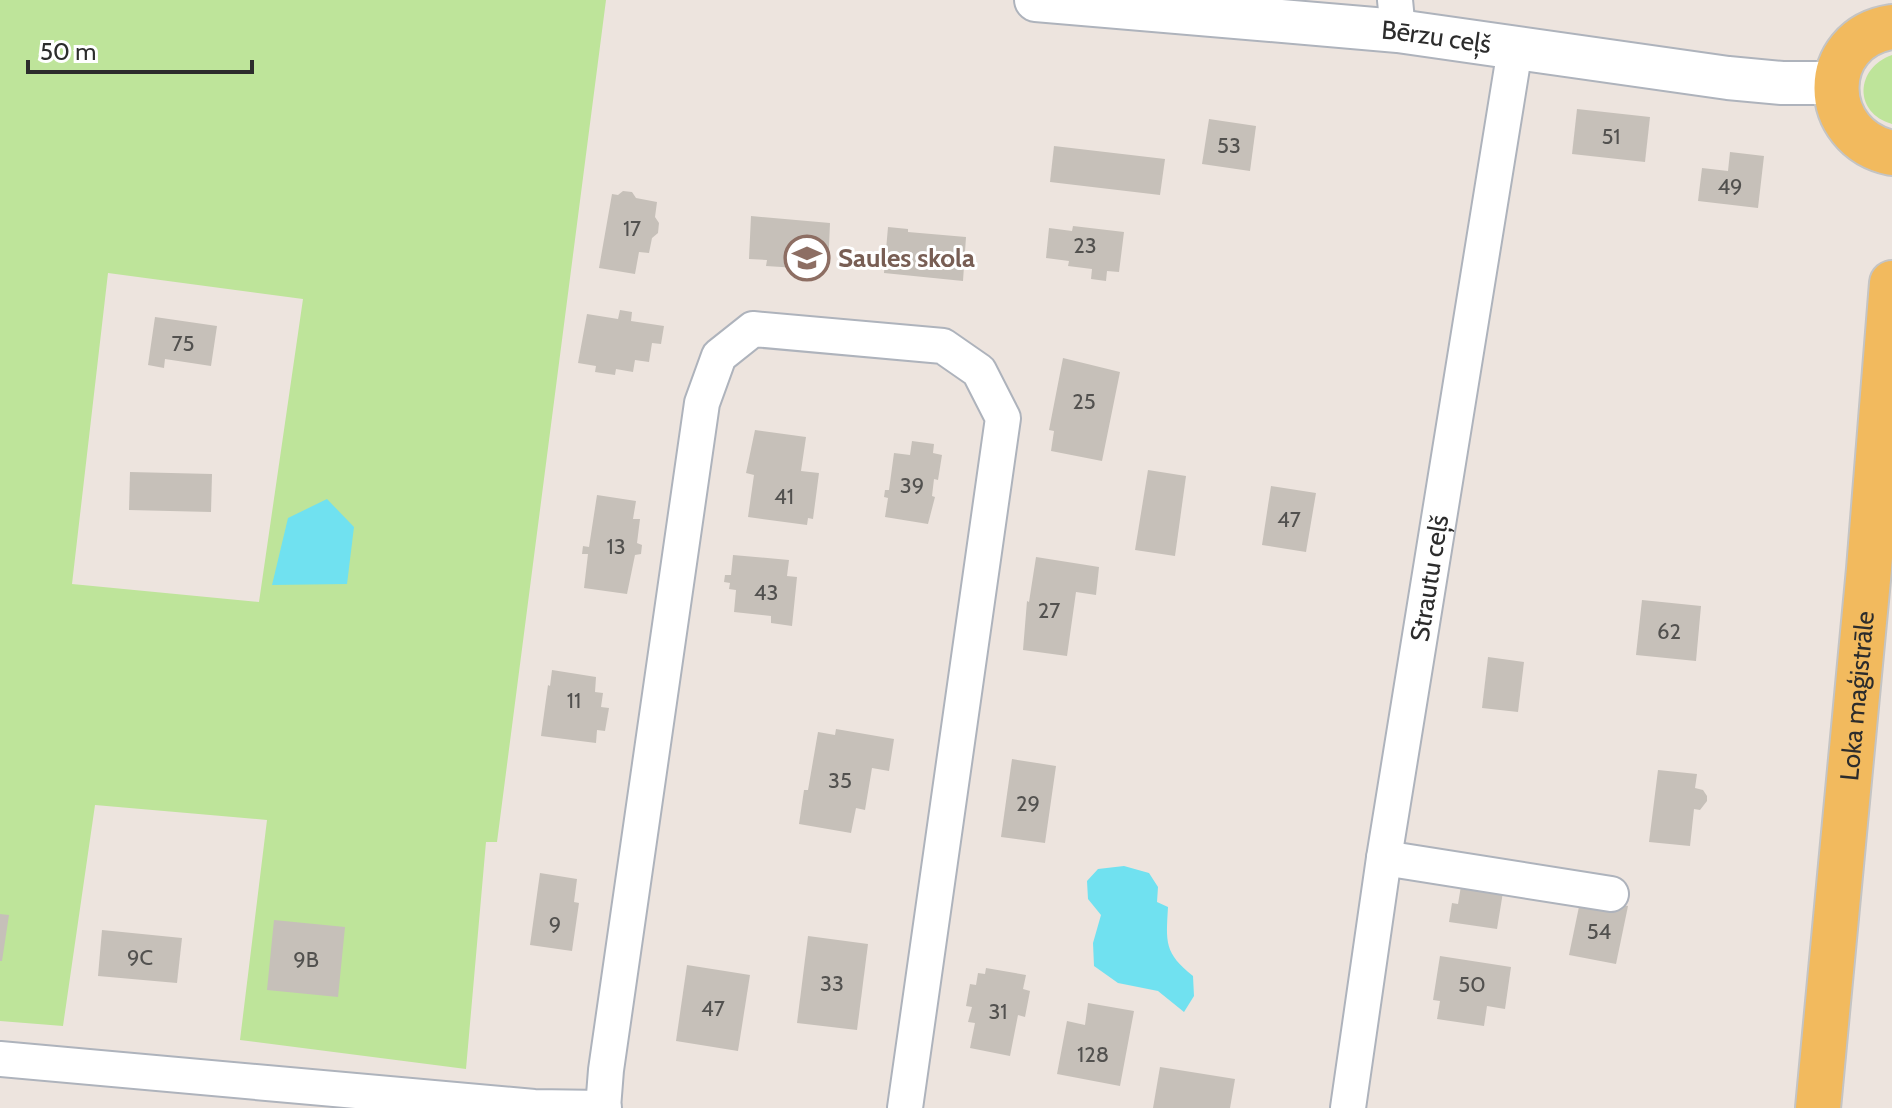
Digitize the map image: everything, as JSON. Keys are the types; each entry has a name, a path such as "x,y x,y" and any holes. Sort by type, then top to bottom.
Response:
{"main road":[{"path":"1892,27 1869,33 1853,46 1841,62 1836,83 1837,104 1845,123 1859,139 1876,150 1892,153"},
{"name":"Loka maģistrāle","path":"1818,1108 1869,569 1892,283"}],"street":[{"name":"Bērzu ceļš","path":"1036,0 1396,16 1515,49 1728,78 1782,83 1836,83"},
{"name":"Strautu ceļš","path":"1348,1108 1384,858 1515,49"},
{"path":"0,1059 559,1107 603,1108 702,403 719,356 753,329 943,346 979,371 1003,418 905,1108"},
{"path":"1384,858 1611,894"}],"green space":[{"path":"0,0 606,0 497,842 486,842 466,1069 240,1040 267,820 95,805 63,1026 0,1021","holes":["108,273 303,299 259,602 72,584"]},
{"path":"1892,55 1892,124 1870,110 1864,90 1871,70"}],"water":[{"path":"327,499 354,527 347,584 272,585 288,518"},
{"path":"1124,866 1149,873 1158,887 1157,902 1168,907 1169,946 1177,960 1193,976 1194,996 1184,1012 1158,991 1118,983 1094,966 1093,943 1101,915 1088,899 1087,881 1098,869"}],"building":[{"path":"1577,109 1650,117 1645,162 1572,154"},
{"path":"1209,119 1256,126 1250,171 1202,164"},
{"path":"1054,146 1165,159 1160,195 1050,182"},
{"path":"1730,152 1764,156 1758,208 1698,201 1702,168 1728,171"},
{"path":"623,191 632,192 636,198 657,202 655,217 659,223 658,233 652,238 649,253 639,252 635,274 599,268 612,194 618,195"},
{"path":"751,216 830,223 828,270 766,266 767,260 749,259"},
{"path":"1073,226 1124,232 1119,272 1107,271 1106,281 1091,279 1092,269 1068,266 1069,261 1046,258 1049,228 1072,231"},
{"path":"888,227 908,229 908,232 966,237 963,281 884,273"},
{"path":"620,310 632,312 631,321 664,326 661,344 652,343 649,362 635,360 633,372 616,369 615,375 595,372 596,366 578,363 587,314 618,319"},
{"path":"155,317 217,326 211,366 165,359 164,368 148,365"},
{"path":"1063,358 1120,372 1102,461 1051,451 1054,431 1049,430"},
{"path":"755,430 806,437 801,471 819,473 813,519 808,518 807,525 748,517 754,475 746,473"},
{"path":"912,441 934,444 933,453 942,455 938,480 934,479 932,496 935,497 928,524 885,517 888,498 884,497 885,490 889,490 894,453 910,455"},
{"path":"1148,470 1186,476 1175,556 1135,550"},
{"path":"130,472 212,474 211,512 129,510"},
{"path":"1271,486 1316,493 1306,552 1262,545"},
{"path":"597,495 636,501 633,519 640,519 637,543 642,545 641,554 635,555 627,594 584,588 588,554 582,554 583,546 589,547"},
{"path":"733,555 789,560 787,576 797,577 792,626 771,623 771,616 734,612 736,590 729,589 730,583 724,582 725,575 731,575"},
{"path":"1036,557 1099,567 1096,595 1076,592 1067,656 1023,650 1027,601"},
{"path":"1642,600 1701,606 1696,661 1636,655"},
{"path":"1488,657 1524,662 1518,712 1482,708"},
{"path":"552,670 596,677 595,692 603,693 601,707 609,708 605,731 597,730 596,743 541,736"},
{"path":"836,729 894,739 889,771 872,768 865,810 856,808 851,833 799,824 818,732 835,735"},
{"path":"1012,759 1056,766 1045,843 1001,837"},
{"path":"1658,770 1697,774 1695,788 1703,790 1707,796 1700,810 1694,809 1690,846 1649,842"},
{"path":"540,873 577,879 574,902 579,903 572,951 530,945"},
{"path":"1461,886 1503,892 1497,929 1449,922 1452,903 1458,904"},
{"path":"1581,897 1628,906 1616,964 1569,955"},
{"path":"0,914 9,915 2,961 0,961"},
{"path":"274,920 345,927 338,997 267,990"},
{"path":"102,930 182,938 177,983 98,976"},
{"path":"808,936 868,944 857,1030 797,1023"},
{"path":"1440,956 1511,967 1505,1009 1487,1006 1484,1026 1437,1019 1440,1001 1433,1000"},
{"path":"687,965 750,975 738,1051 676,1041"},
{"path":"986,968 1026,975 1023,989 1030,991 1025,1017 1018,1015 1010,1056 970,1048 975,1023 968,1022 972,1007 966,1006 970,984 976,985 978,973 985,974"},
{"path":"1088,1003 1134,1011 1120,1086 1057,1074 1067,1021 1085,1025"},
{"path":"1160,1067 1235,1079 1230,1108 1153,1108"}],"place":[{"name":"Saules skola","path":"807,258"}]}
